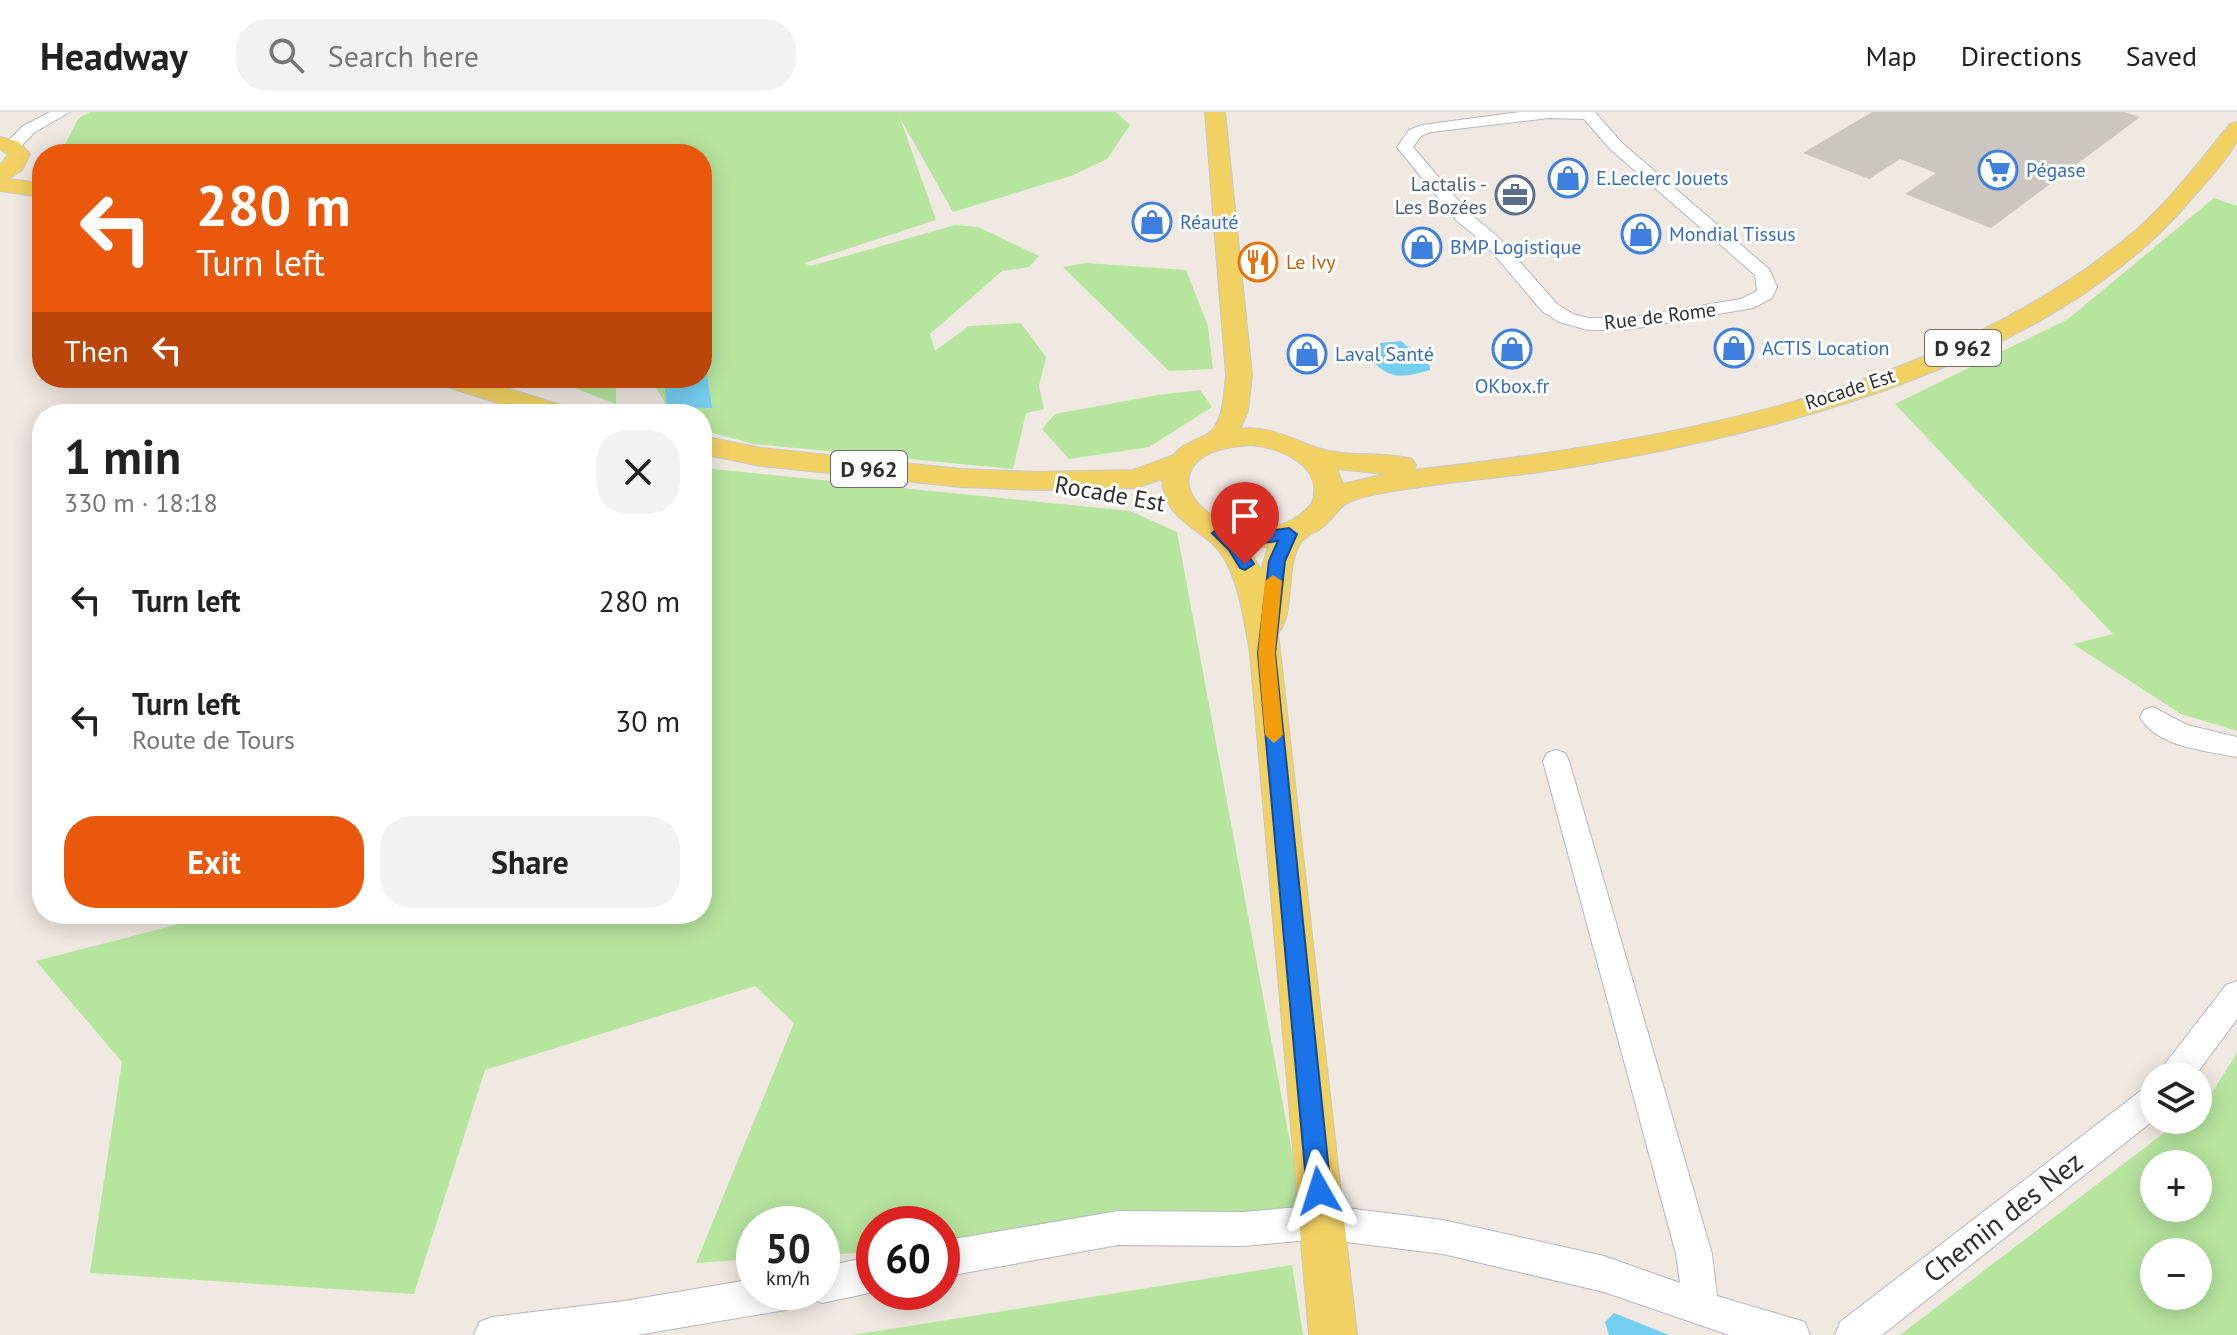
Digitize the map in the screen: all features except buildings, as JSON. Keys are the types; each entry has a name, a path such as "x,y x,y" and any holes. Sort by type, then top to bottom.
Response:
{"main road":[{"path":"1215,112 1239,375 1235,411 1221,439"},
{"name":"Rocade Est","path":"1330,498 1372,483 1497,470 1710,429 1885,379 1987,337 2049,305 2101,271 2134,245 2179,200 2237,128"},
{"path":"5,152 32,177"},
{"path":"0,184 32,189"},
{"path":"1239,375 1257,415 1278,440"},
{"path":"479,388 529,404"},
{"path":"1220,533 1255,538 1289,534 1309,525 1322,513 1330,498 1323,469 1311,456 1278,440 1251,436 1221,439 1192,452 1182,462 1175,476 1175,492 1182,507 1192,517 1220,533 1235,547 1245,564 1266,653 1333,1335"},
{"name":"Rocade Est","path":"712,447 761,457 961,478 1038,481 1136,479 1182,462"},
{"name":"Rocade Est","path":"1311,456 1365,465 1416,466 1621,447"},
{"name":"Rocade Est","path":"1038,481 1138,496 1182,507"},
{"path":"1266,653 1275,569 1289,534"}],"street":[{"path":"5,152 51,112"},
{"path":"5,152 29,129 62,112"},
{"name":"Rue de Rome","path":"1587,113 1616,146 1763,273 1768,287 1765,294 1746,304 1625,324 1588,324 1566,318 1550,308 1491,240 1462,216 1405,147 1415,133 1478,116 1587,113"},
{"path":"2153,717 2180,734 2237,747"},
{"path":"1556,761 1694,1254 1701,1309"},
{"path":"2186,1062 2237,995"},
{"name":"Chemin des Nez","path":"1853,1335 2140,1111"},
{"path":"960,1256 1118,1228 1243,1229 1322,1222 1443,1237 1604,1274 1701,1309 1792,1335"},
{"path":"492,1335 624,1319 736,1300"}],"green space":[{"path":"90,112 1116,112 1130,125 1107,159 1071,176 953,212 900,118 936,220 804,263 811,266 955,225 978,227 1039,256 1029,267 1002,271 930,334 935,351 969,326 1021,323 1046,357 1039,386 1044,409 1026,413 1013,469 753,444 712,433 712,404 666,404 656,388 712,388 712,144 65,144 78,119"},
{"path":"2214,198 2237,206 2237,731 2181,714 2073,644 2113,634 1895,404 2068,319"},
{"path":"1086,263 1186,270 1208,326 1213,369 1169,371 1063,267"},
{"path":"575,388 616,388 616,404"},
{"path":"1200,390 1212,407 1149,447 1069,459 1042,429 1055,414"},
{"path":"712,469 1130,511 1177,532 1305,1223 960,1246 960,1206 856,1206 856,1253 840,1254 840,1206 736,1206 736,1260 696,1263 794,1023 755,986 485,1070 414,1294 90,1273 122,1062 36,961 179,924 712,924"},
{"path":"2237,1053 2237,1335 1900,1335 2140,1151 2140,1222 2212,1222 2212,1150 2142,1150 2163,1134 2212,1134 2212,1093"},
{"path":"1292,1265 1303,1335 853,1335"}],"water":[{"path":"1401,341 1430,366 1430,370 1394,375 1380,368 1366,353 1380,349 1380,343"},
{"path":"665,388 709,388 711,404 667,404"},
{"path":"1614,1313 1669,1335 1609,1335 1605,1322"}],"slow traffic":[{"path":"1273,581 1266,653 1274,735"}],"place":[{"name":"Pégase","path":"1998,170"},
{"name":"E.Leclerc Jouets","path":"1568,178"},
{"name":"Lactalis - Les Bozées","path":"1515,195"},
{"name":"Réauté","path":"1152,222"},
{"name":"Mondial Tissus","path":"1641,234"},
{"name":"BMP Logistique","path":"1422,247"},
{"name":"Le Ivy","path":"1258,262"},
{"name":"ACTIS Location","path":"1734,348"},
{"name":"OKbox.fr","path":"1512,349"},
{"name":"Laval Santé","path":"1307,354"}],"route":[{"path":"1245,564 1235,547 1220,533 1255,538 1289,534 1277,561 1266,653 1319,1191"}]}
